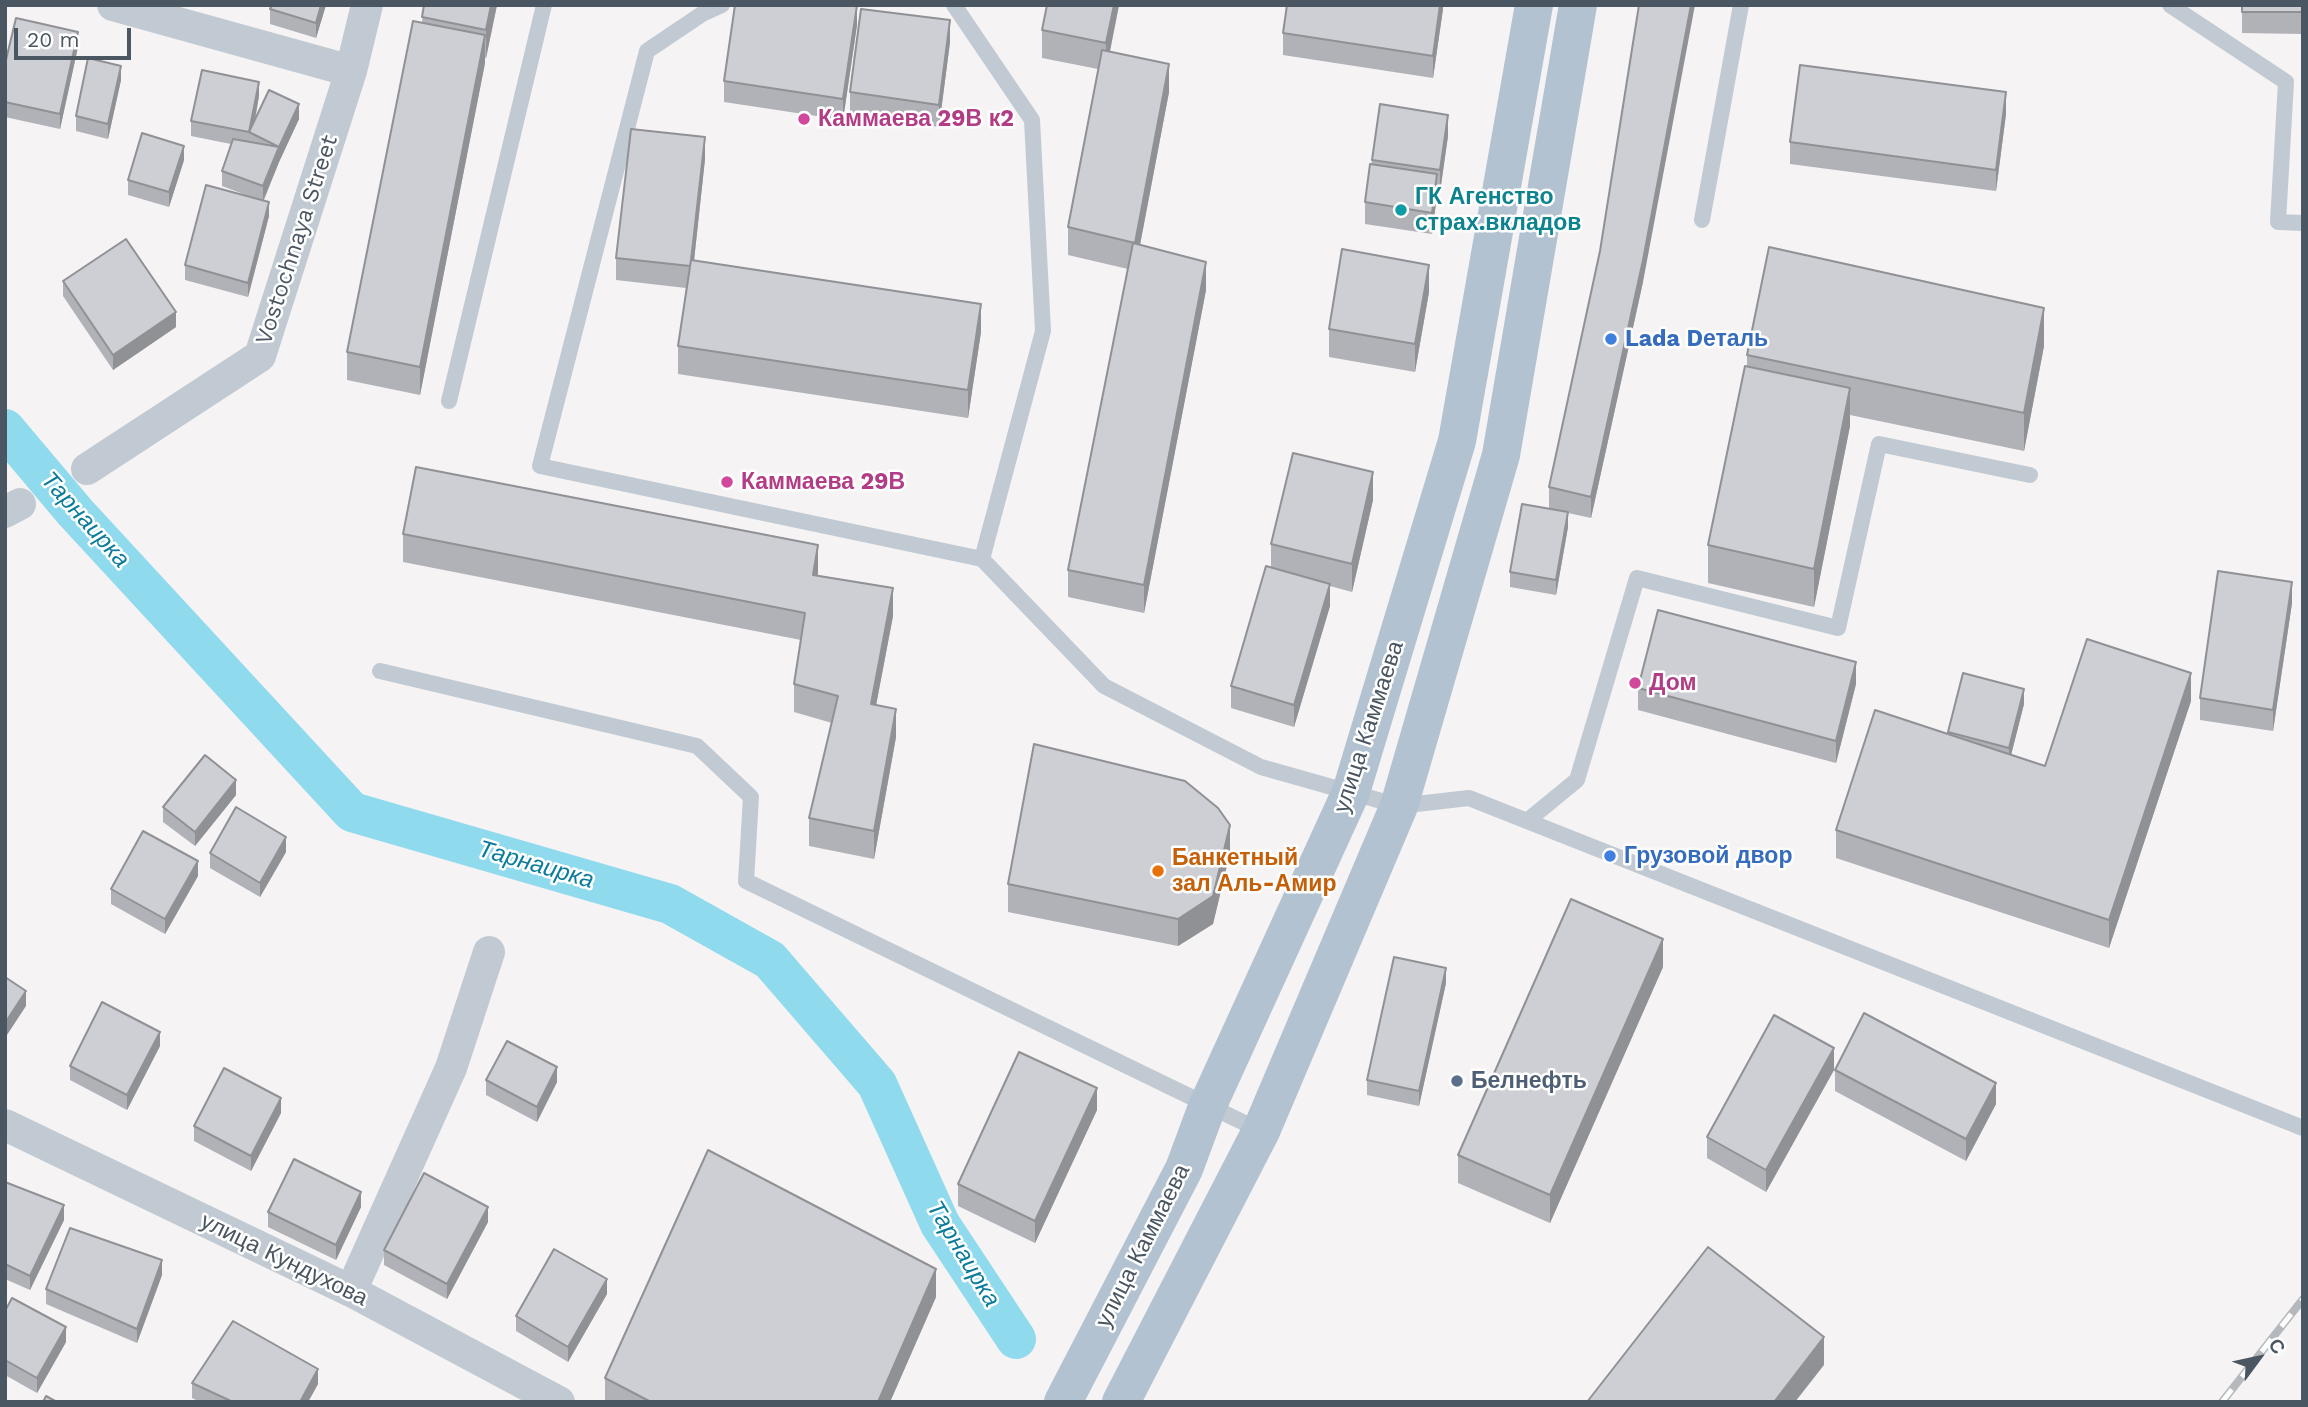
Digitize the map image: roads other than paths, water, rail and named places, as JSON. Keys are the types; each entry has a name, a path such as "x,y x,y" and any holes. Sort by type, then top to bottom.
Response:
{"main road":[{"name":"улица Каммаева","path":"1063,1402 1184,1169 1208,1107 1352,792 1457,441 1534,5"},
{"path":"1121,1402 1261,1131 1399,806 1501,456 1578,5"}],"street":[{"path":"113,5 351,71"},
{"name":"Vostochnaya Street","path":"87,469 260,356 351,71 367,5"},
{"path":"351,1291 451,1068 489,952"},
{"name":"улица Кундухова","path":"5,1125 351,1291 559,1402"}],"lane":[{"path":"449,401 544,5"},
{"path":"722,5 702,14 647,51 540,466 982,559 1104,686 1261,767 1399,806 1469,798 2303,1128"},
{"path":"954,5 1032,120 1043,331 982,559"},
{"path":"1702,220 1741,5"},
{"path":"2170,5 2286,82 2278,222 2303,223"},
{"path":"1527,821 1577,780 1637,578 1838,628 1879,444 2030,475"},
{"path":"380,671 697,746 751,797 746,881 1261,1131"}],"waterway":[{"name":"Тарнаирка","path":"5,429 75,512 352,812 670,904 770,960 877,1084 940,1224 1016,1339"}],"railway":[{"path":"2222,1402 2303,1299"}],"place":[{"name":"Каммаева 29В к2","path":"804,119"},
{"name":"ГК Агенство страх.вкладов","path":"1401,210"},
{"name":"Lada Dеталь","path":"1611,339"},
{"name":"Каммаева 29В","path":"727,482"},
{"name":"Дом","path":"1635,683"},
{"name":"Грузовой двор","path":"1610,856"},
{"name":"Банкетный зал Аль-Амир","path":"1158,871"},
{"name":"Белнефть","path":"1457,1081"}]}
